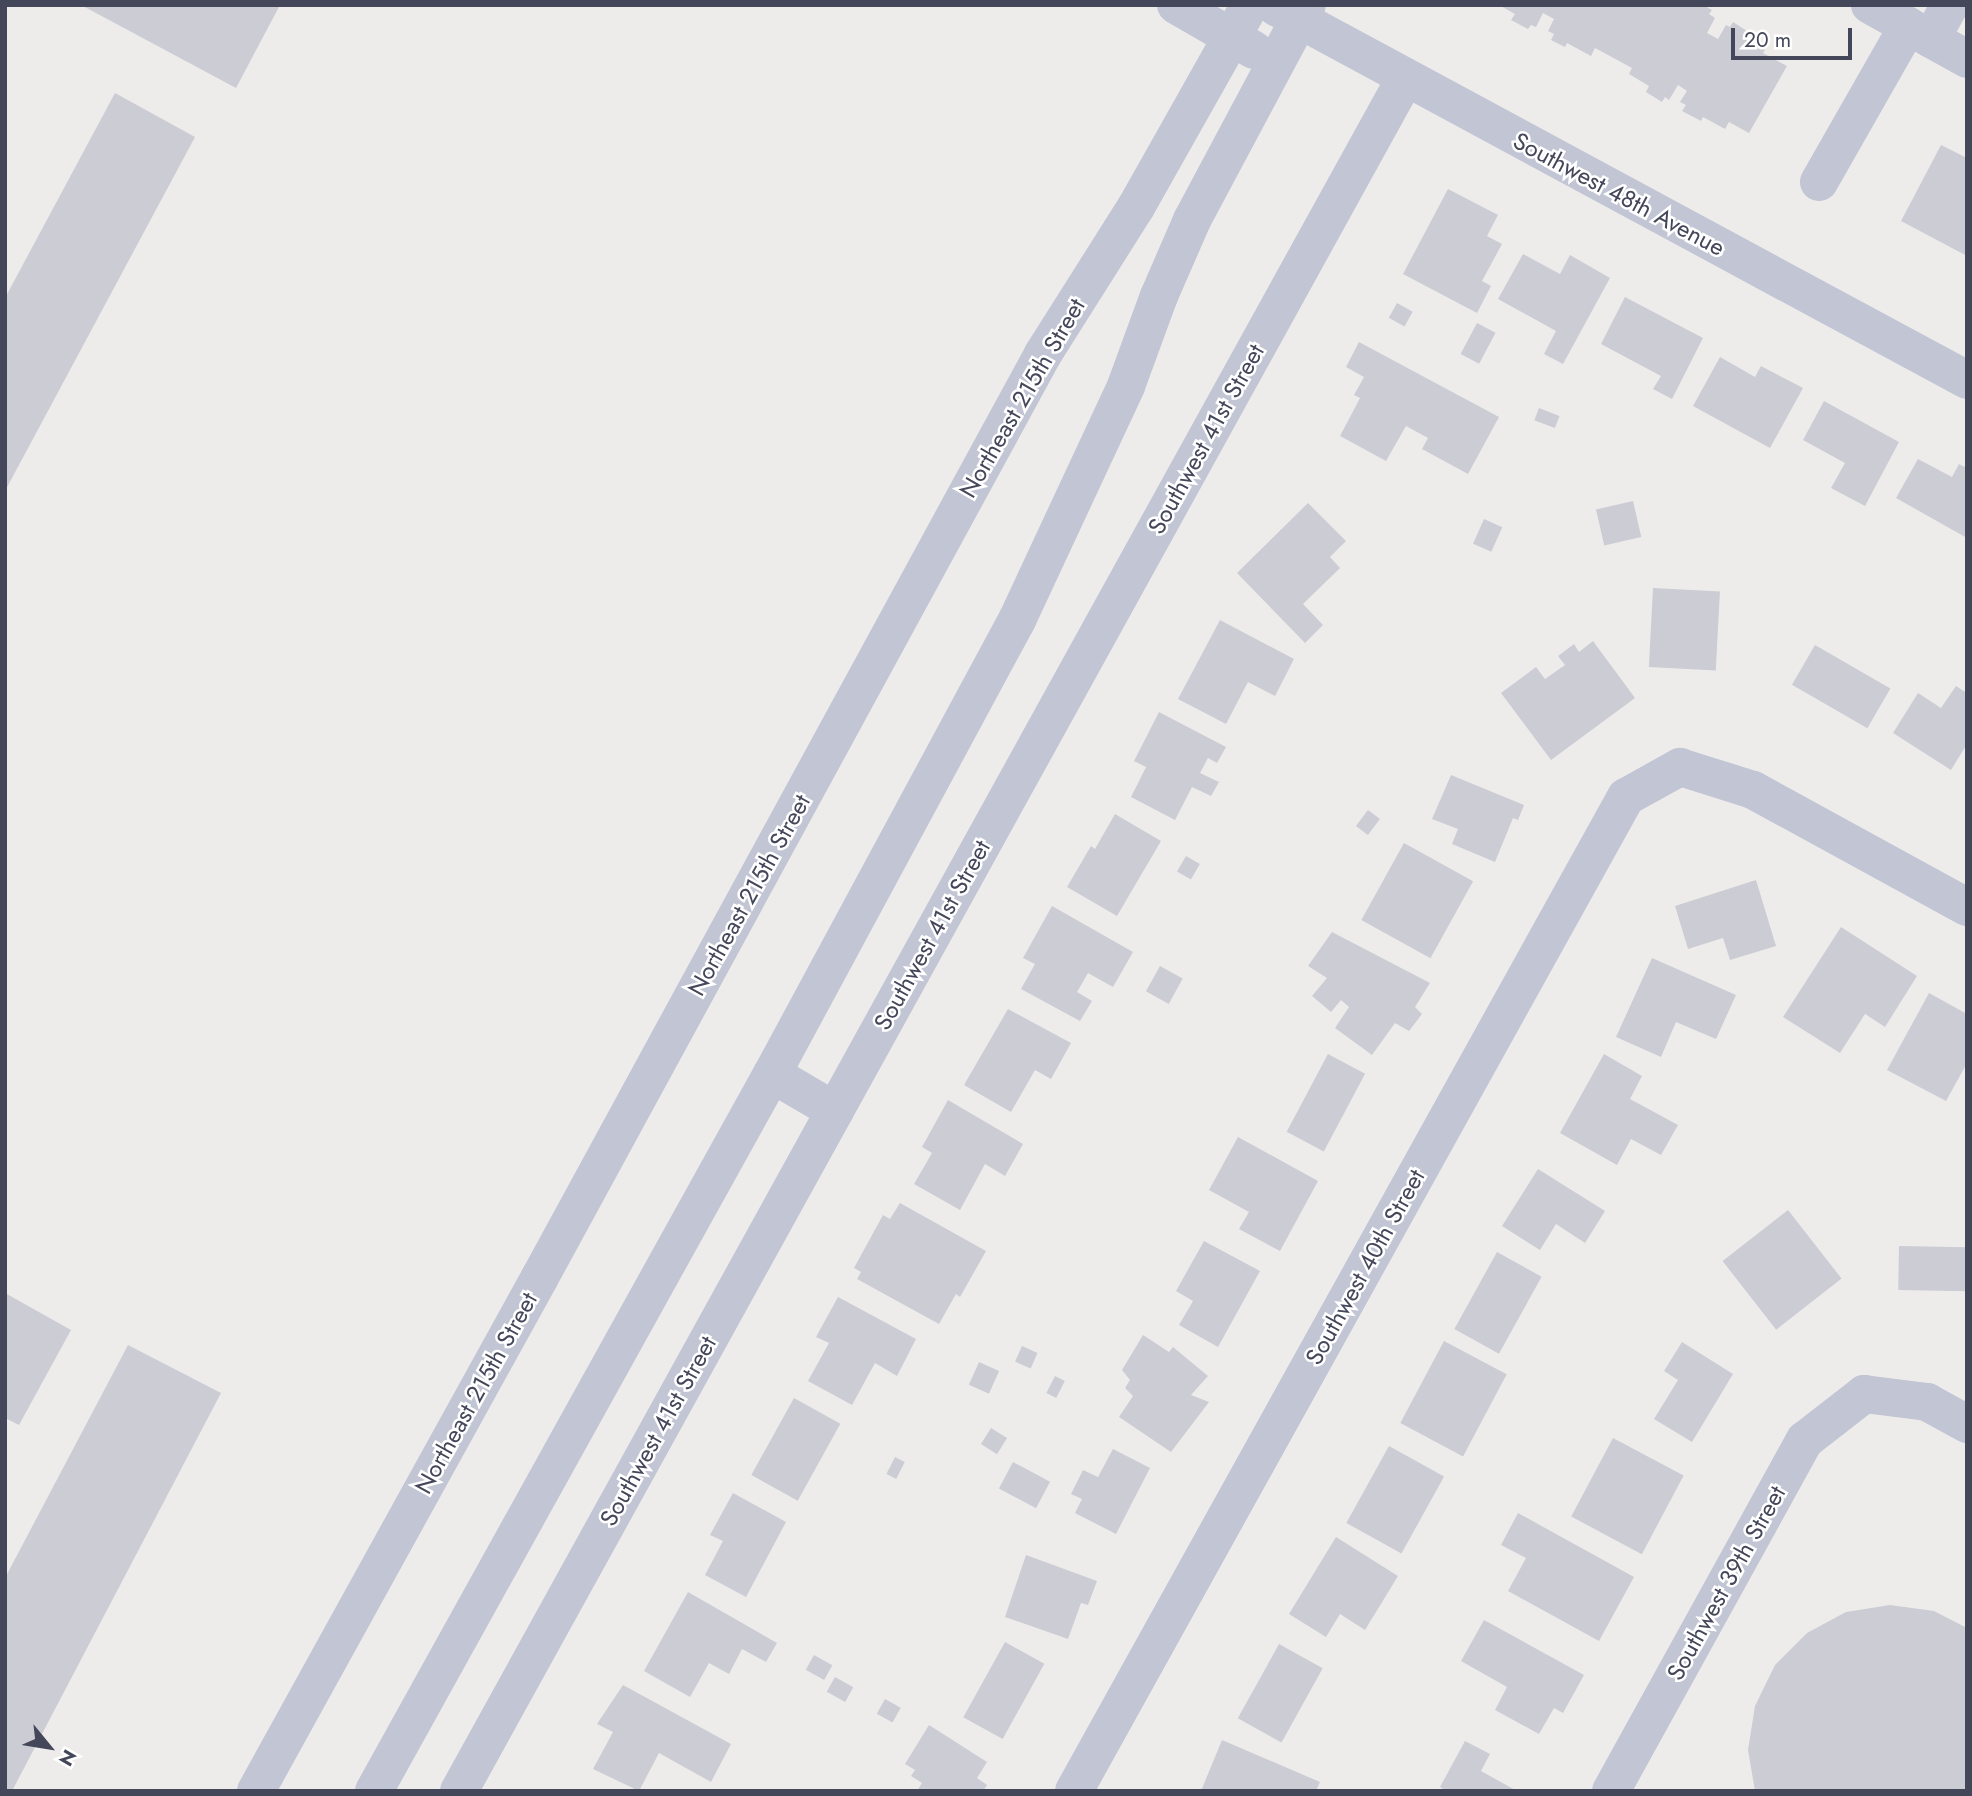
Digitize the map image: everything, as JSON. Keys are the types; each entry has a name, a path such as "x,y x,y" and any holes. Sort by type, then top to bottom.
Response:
{"street":[{"path":"1176,5 1274,62"},
{"name":"Northeast 215th Street","path":"256,1791 540,1277 1043,354 1136,207 1250,5"},
{"path":"1870,5 1967,59"},
{"path":"1819,182 1920,33 1950,5"},
{"path":"374,1791 772,1074 1017,620 1126,386 1192,219 1274,62 1293,10"},
{"name":"Southwest 48th Avenue","path":"1293,10 1405,79 1967,380"},
{"name":"Southwest 41st Street","path":"459,1791 1405,79"},
{"name":"Southwest 40th Street","path":"1074,1791 1626,797 1680,767 1752,790 1967,907"},
{"path":"772,1074 835,1111"},
{"name":"Southwest 39th Street","path":"1611,1791 1805,1440 1864,1394 1927,1402 1967,1424"}],"building":[{"path":"81,5 280,5 236,88"},
{"path":"1499,5 1703,5 1712,10 1709,14 1715,18 1707,33 1718,39 1726,25 1730,27 1733,22 1747,31 1745,36 1766,48 1763,53 1787,66 1749,133 1729,122 1725,129 1703,117 1701,121 1682,111 1686,105 1680,102 1687,91 1678,85 1669,100 1665,97 1662,102 1646,92 1649,86 1629,74 1632,68 1595,48 1591,56 1567,43 1565,47 1551,40 1554,34 1548,31 1554,19 1543,13 1536,27 1531,25 1528,29 1511,20 1515,14"},
{"path":"115,93 195,137 5,491 5,298"},
{"path":"1941,145 1967,158 1967,256 1901,221"},
{"path":"1448,189 1498,215 1487,236 1502,244 1482,281 1491,286 1477,313 1403,274"},
{"path":"1523,254 1560,274 1570,255 1610,278 1563,364 1544,354 1556,331 1498,299"},
{"path":"1625,297 1703,338 1672,399 1653,389 1661,376 1601,344"},
{"path":"1397,303 1413,312 1405,327 1389,318"},
{"path":"1477,323 1496,333 1479,364 1461,354"},
{"path":"1359,342 1499,417 1468,474 1422,449 1428,438 1406,426 1386,461 1340,436 1360,398 1354,395 1364,377 1346,367"},
{"path":"1720,357 1755,377 1761,366 1803,388 1770,448 1693,406"},
{"path":"1824,401 1899,442 1865,506 1831,488 1845,463 1803,440"},
{"path":"1539,408 1560,416 1555,428 1534,420"},
{"path":"1918,459 1952,477 1959,464 1967,468 1967,538 1896,498"},
{"path":"1633,501 1641,537 1604,546 1596,510"},
{"path":"1308,503 1346,541 1330,557 1340,568 1303,604 1323,625 1305,643 1237,573"},
{"path":"1484,519 1502,527 1491,552 1473,544"},
{"path":"1653,588 1720,592 1716,670 1649,667"},
{"path":"1220,620 1294,659 1275,696 1248,682 1226,724 1178,699"},
{"path":"1593,641 1635,698 1551,760 1501,693 1536,667 1545,679 1565,665 1558,656 1574,644 1579,652"},
{"path":"1815,645 1890,688 1867,728 1792,685"},
{"path":"1956,686 1967,693 1967,744 1951,770 1893,733 1918,693 1941,708"},
{"path":"1159,712 1226,747 1217,763 1208,758 1200,773 1219,782 1211,796 1192,787 1175,820 1131,797 1146,767 1134,761"},
{"path":"1451,775 1524,805 1518,820 1513,818 1495,862 1452,844 1458,829 1432,819"},
{"path":"1368,810 1380,819 1368,835 1356,826"},
{"path":"1115,814 1161,841 1117,916 1067,887 1091,846 1095,849"},
{"path":"1404,843 1473,881 1430,958 1361,920"},
{"path":"1186,856 1200,864 1191,880 1177,872"},
{"path":"1756,880 1776,946 1730,960 1723,938 1688,949 1675,906"},
{"path":"1052,906 1133,952 1113,987 1088,973 1077,992 1092,1001 1080,1021 1021,989 1035,964 1023,958"},
{"path":"1841,927 1917,976 1885,1027 1865,1014 1840,1053 1783,1017"},
{"path":"1332,932 1430,983 1415,1007 1422,1014 1409,1031 1395,1023 1372,1055 1335,1028 1349,1007 1341,1000 1331,1012 1312,996 1327,978 1308,966"},
{"path":"1652,958 1736,995 1716,1039 1676,1022 1661,1057 1616,1037"},
{"path":"1160,966 1183,979 1169,1004 1146,991"},
{"path":"1929,993 1967,1014 1967,1063 1946,1101 1887,1070"},
{"path":"1008,1009 1071,1043 1051,1079 1035,1070 1011,1112 964,1085"},
{"path":"1328,1054 1365,1074 1324,1151 1287,1132"},
{"path":"1604,1054 1642,1076 1630,1099 1678,1125 1661,1155 1631,1139 1617,1165 1560,1133"},
{"path":"948,1100 1023,1144 1005,1176 985,1164 960,1210 914,1184 932,1153 922,1147"},
{"path":"1238,1137 1318,1181 1280,1251 1239,1229 1249,1212 1209,1190"},
{"path":"1538,1169 1605,1211 1585,1243 1556,1224 1540,1250 1502,1226"},
{"path":"900,1203 986,1251 960,1297 956,1294 939,1324 857,1279 861,1272 854,1268 883,1215 890,1219"},
{"path":"1788,1210 1842,1279 1776,1330 1723,1261"},
{"path":"1204,1241 1260,1271 1218,1347 1179,1325 1193,1301 1176,1291"},
{"path":"1899,1246 1967,1247 1966,1291 1898,1290"},
{"path":"1497,1252 1542,1277 1499,1354 1454,1329"},
{"path":"5,1293 71,1330 19,1425 5,1418"},
{"path":"838,1297 916,1339 897,1376 875,1363 852,1405 808,1381 829,1343 816,1337"},
{"path":"1143,1335 1169,1352 1173,1347 1208,1376 1191,1395 1209,1402 1171,1452 1119,1417 1133,1396 1125,1388 1130,1380 1122,1370"},
{"path":"1444,1341 1507,1374 1463,1456 1400,1423"},
{"path":"1682,1342 1733,1374 1692,1442 1654,1419 1678,1380 1664,1371"},
{"path":"128,1345 221,1393 12,1791 5,1791 5,1578"},
{"path":"1022,1346 1038,1353 1031,1368 1015,1362"},
{"path":"979,1362 999,1371 989,1394 969,1385"},
{"path":"1055,1376 1065,1381 1056,1398 1046,1393"},
{"path":"794,1398 840,1424 798,1501 751,1475"},
{"path":"991,1428 1007,1438 997,1454 981,1444"},
{"path":"1613,1438 1684,1476 1642,1554 1571,1517"},
{"path":"1389,1446 1444,1477 1401,1554 1346,1523"},
{"path":"1113,1449 1150,1468 1116,1534 1075,1513 1082,1499 1071,1494 1083,1470 1098,1477"},
{"path":"895,1457 905,1462 896,1479 886,1474"},
{"path":"1013,1462 1050,1482 1036,1508 999,1488"},
{"path":"733,1493 786,1522 746,1597 705,1575 723,1541 710,1535"},
{"path":"1518,1513 1634,1577 1599,1641 1508,1591 1526,1558 1501,1545"},
{"path":"1336,1537 1398,1576 1365,1630 1340,1614 1326,1637 1289,1614"},
{"path":"1026,1555 1097,1581 1088,1605 1081,1603 1068,1639 1005,1617"},
{"path":"688,1592 777,1643 766,1662 742,1649 729,1674 709,1663 690,1697 644,1671"},
{"path":"1890,1605 1934,1611 1967,1628 1967,1791 1755,1791 1748,1750 1755,1706 1775,1665 1807,1633 1846,1612"},
{"path":"1484,1620 1584,1675 1563,1713 1554,1708 1539,1734 1495,1710 1507,1687 1461,1661"},
{"path":"1005,1642 1044,1664 1003,1739 963,1717"},
{"path":"1279,1644 1323,1668 1282,1743 1238,1718"},
{"path":"814,1655 832,1665 824,1680 806,1670"},
{"path":"835,1677 853,1687 845,1702 827,1692"},
{"path":"623,1685 731,1744 711,1782 659,1753 639,1791 593,1769 613,1732 597,1724"},
{"path":"885,1699 901,1708 893,1723 877,1714"},
{"path":"929,1725 987,1762 977,1778 987,1785 983,1791 917,1791 922,1783 911,1776 915,1770 905,1764"},
{"path":"1222,1740 1320,1782 1316,1791 1201,1791"},
{"path":"1465,1741 1490,1754 1481,1771 1517,1791 1447,1791 1440,1787"}]}
